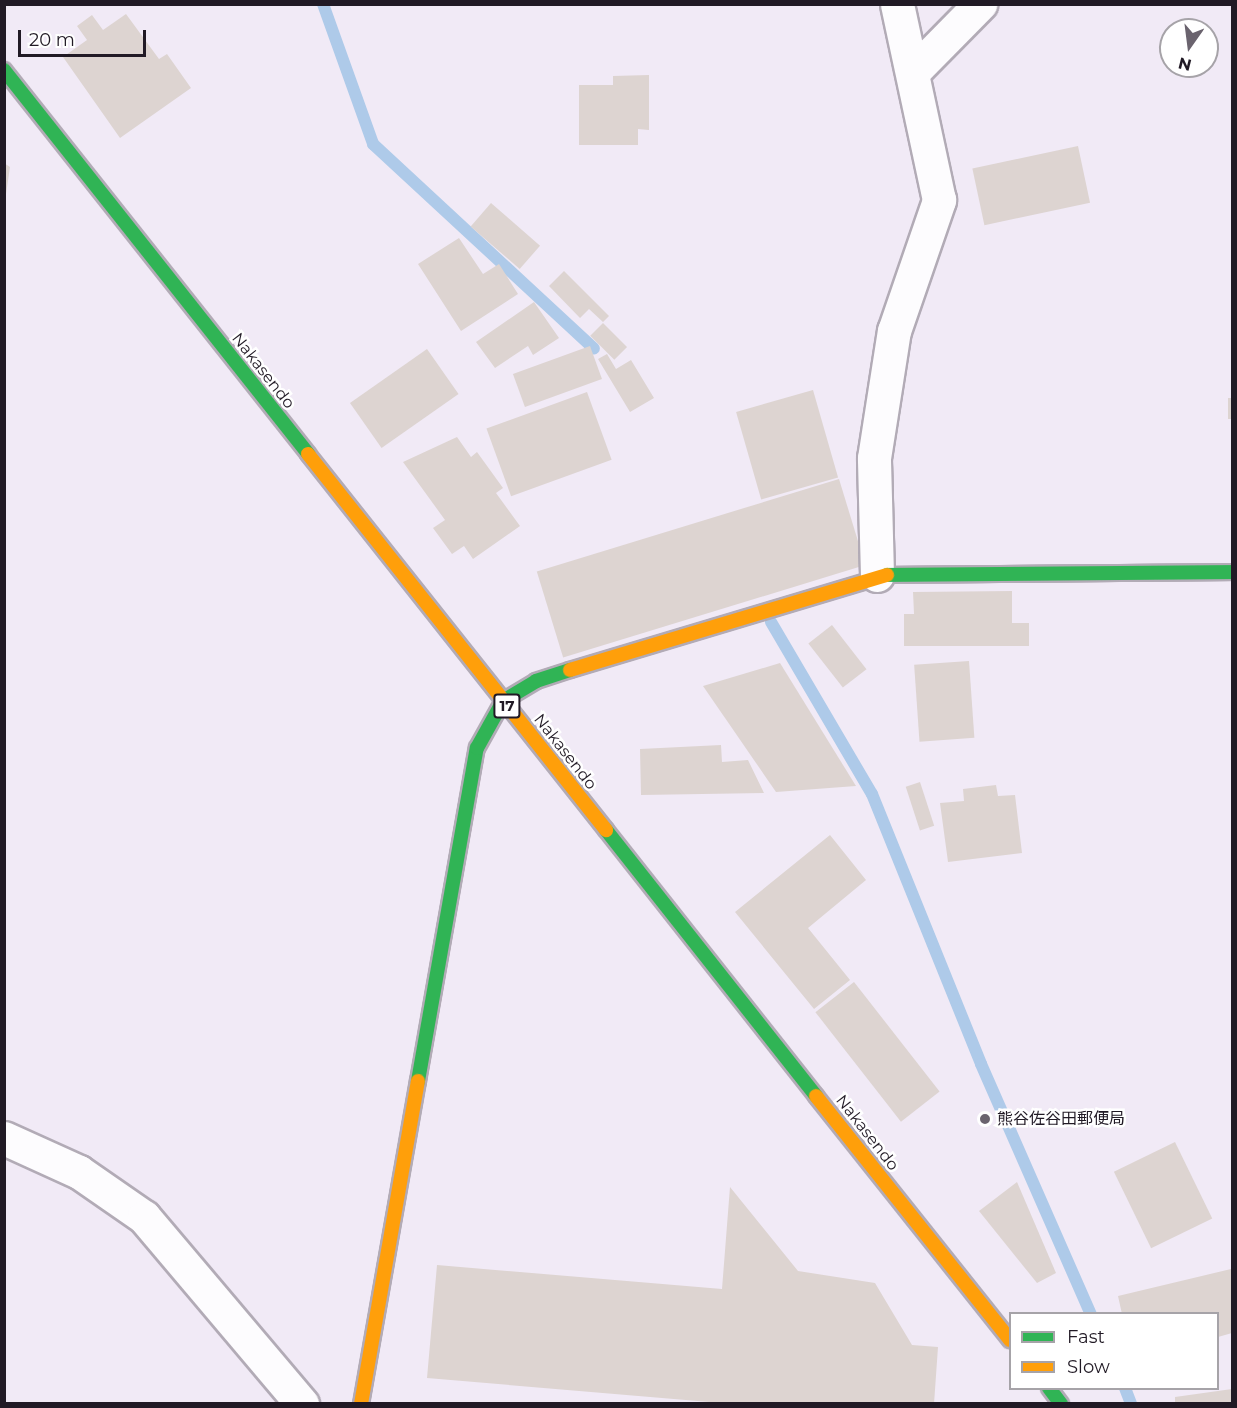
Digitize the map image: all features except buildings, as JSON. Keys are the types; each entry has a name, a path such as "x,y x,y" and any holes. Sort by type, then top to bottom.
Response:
{"main road":[{"name":"Nakasendo","path":"4,70 1009,1337"},
{"path":"361,1404 477,748 503,701 536,681 877,575 1233,572"},
{"path":"1050,1390 1061,1404"}],"street":[{"path":"877,575 874,459 894,331 939,200 915,70 897,4"},
{"path":"915,70 980,4"},
{"path":"4,1138 79,1172 144,1217 302,1404"}],"waterway":[{"path":"323,4 373,144 594,349"},
{"path":"771,622 872,794 981,1064 1090,1312"},
{"path":"1126,1390 1131,1404"}],"traffic: fast":[{"path":"4,70 308,454"},
{"path":"887,575 1232,572"},
{"path":"418,1081 477,748 503,701 536,681 570,670"},
{"path":"606,830 816,1096"},
{"path":"1050,1390 1061,1404"}],"traffic: slow":[{"path":"308,454 606,830"},
{"path":"570,670 887,575"},
{"path":"361,1404 418,1081"},
{"path":"816,1096 1009,1339"}],"place":[{"name":"熊谷佐谷田郵便局","path":"985,1119"}]}
